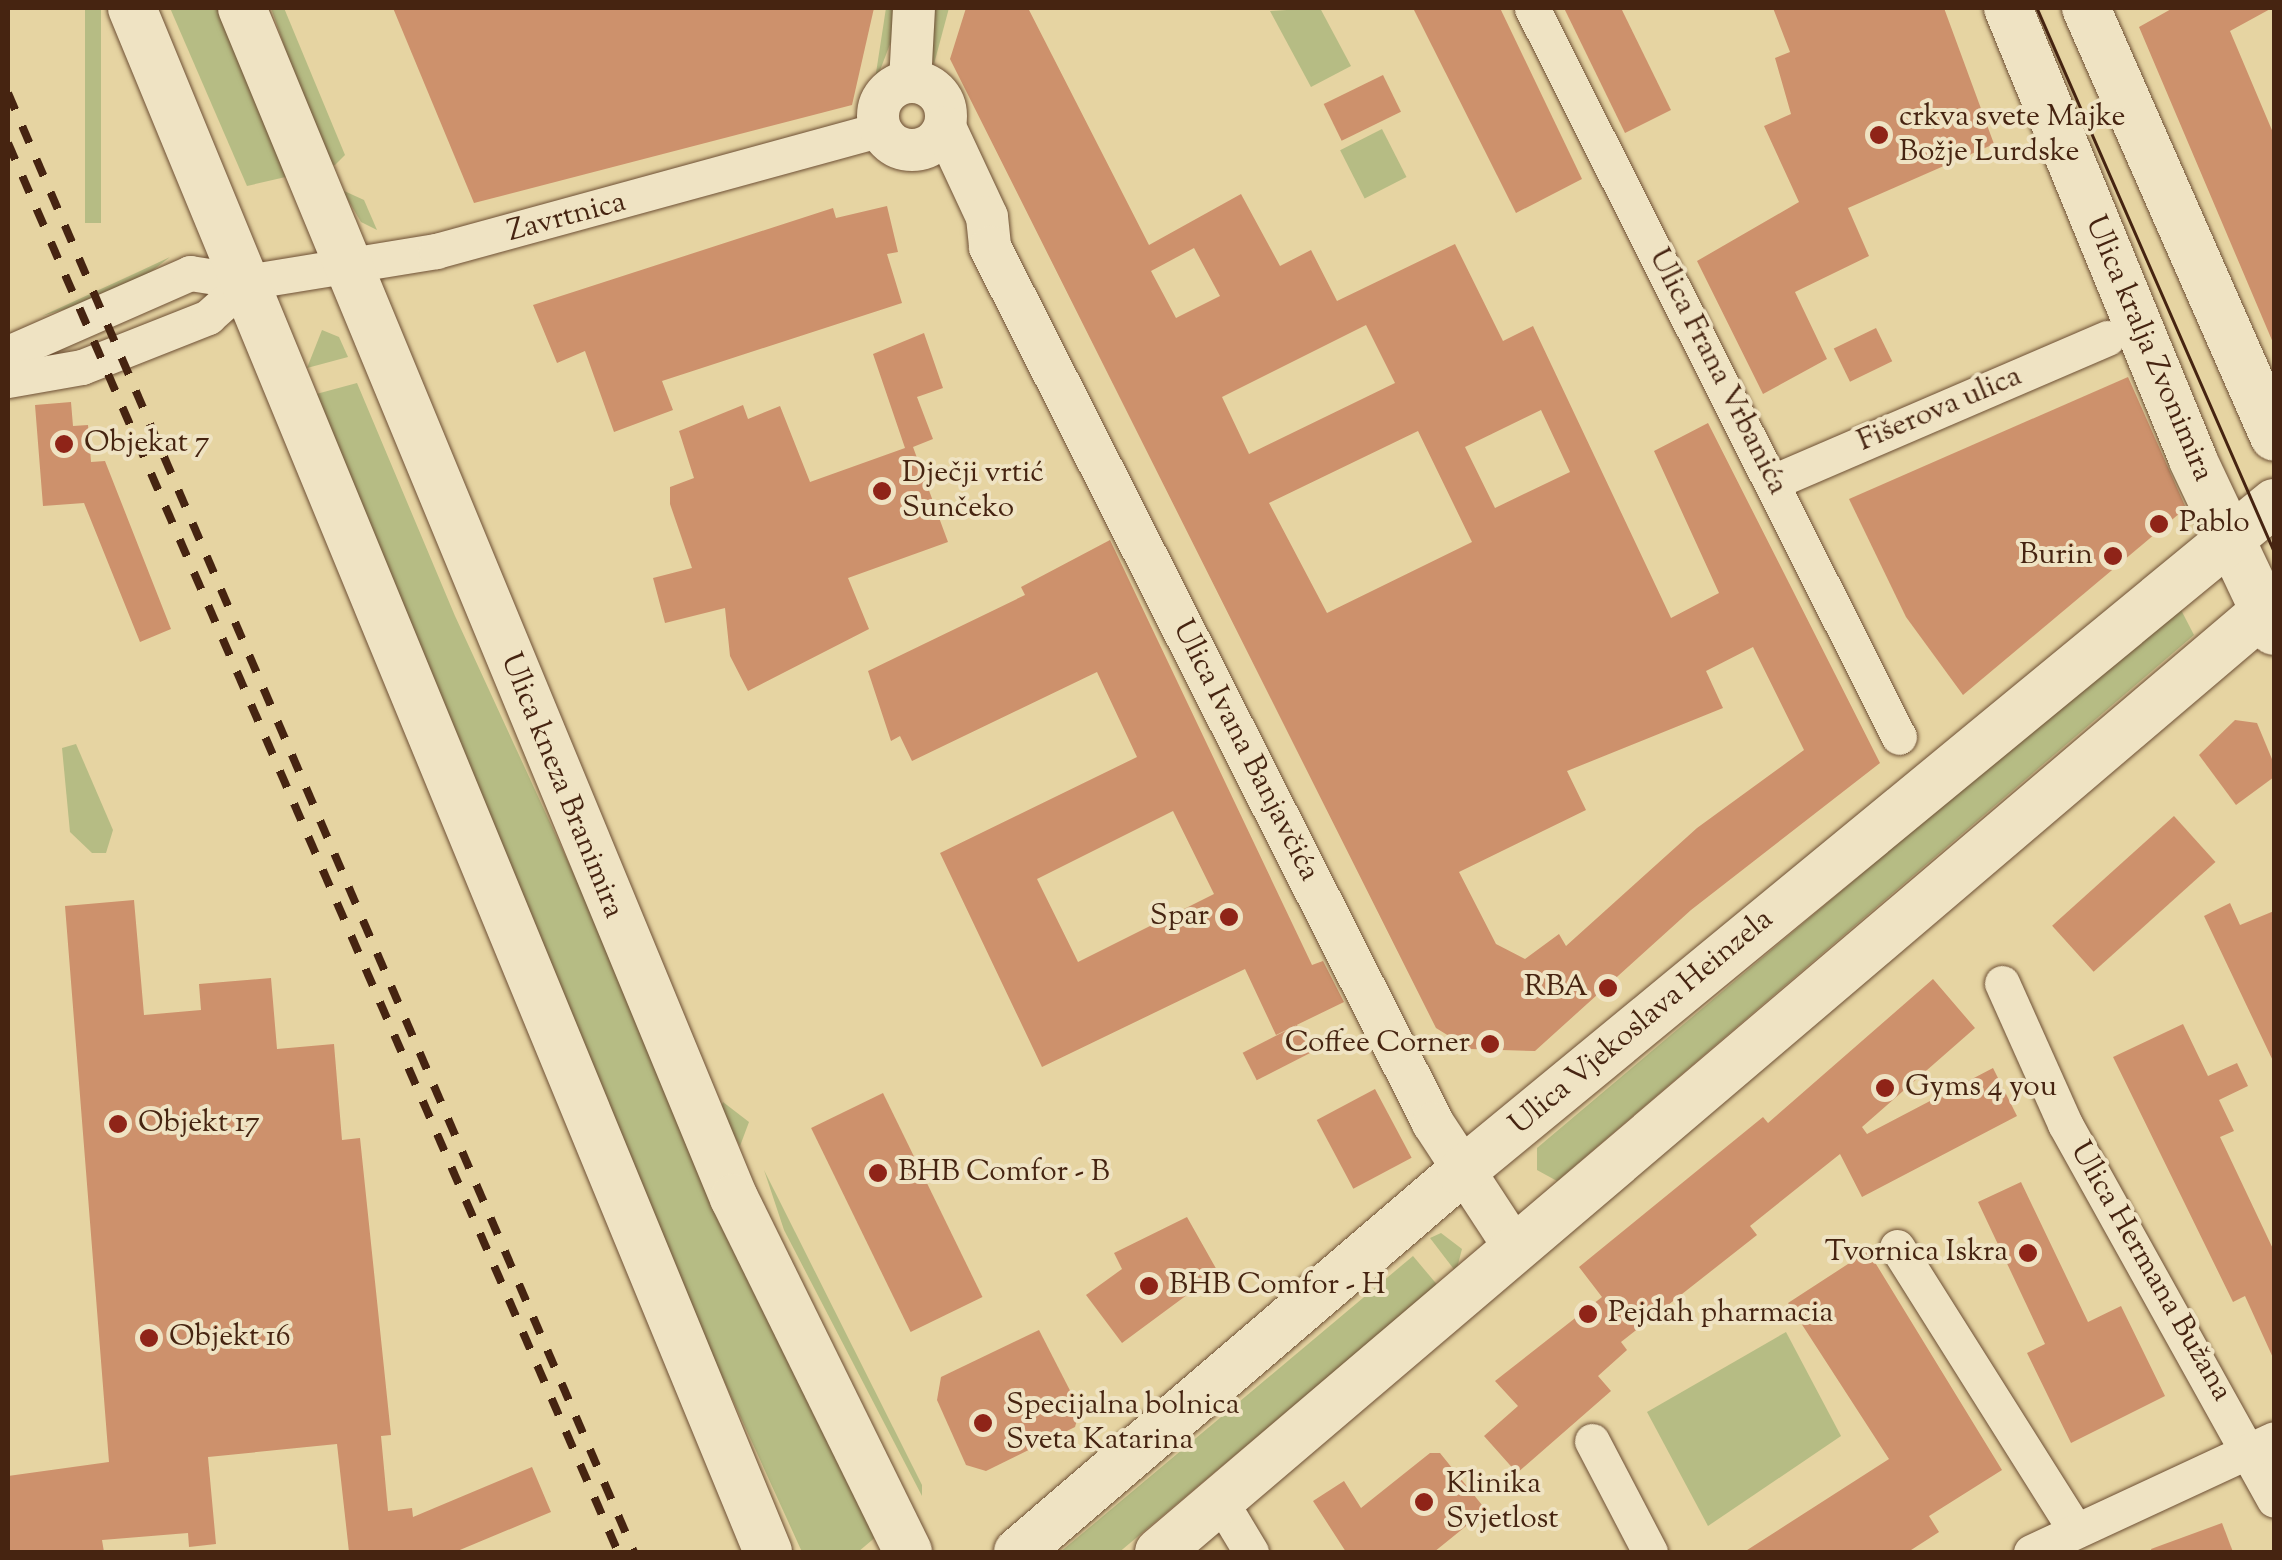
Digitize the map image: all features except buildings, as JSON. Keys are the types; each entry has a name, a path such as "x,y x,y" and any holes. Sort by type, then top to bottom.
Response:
{"main road":[{"path":"132,8 768,1552"},
{"name":"Ulica kneza Branimira","path":"242,8 734,1198 908,1552"},
{"name":"Ulica kralja Zvonimira","path":"2008,8 2228,538 2271,615"},
{"path":"2086,8 2274,437"},
{"name":"Ulica Vjekoslava Heinzela","path":"1018,1552 1461,1172 2274,503"},
{"path":"1159,1552 1514,1247 2271,615"}],"street":[{"path":"913,135 884,97 910,82 914,8"},
{"name":"Ulica Frana Vrbanića","path":"1532,8 1899,737"},
{"name":"Ulica Ivana Banjavčića","path":"910,82 939,95 913,135 990,247 1461,1172 1514,1247"},
{"name":"Zavrtnica","path":"8,352 190,273 247,282 485,240 913,135"},
{"path":"8,380 82,366 208,317 247,282"},
{"name":"Fišerova ulica","path":"1773,482 2107,338"},
{"name":"Ulica Hermana Bužana","path":"2002,983 2065,1124 2264,1444 2274,1500"},
{"path":"1897,1247 2074,1528"},
{"path":"1592,1441 1650,1552"},
{"path":"2031,1552 2074,1528 2264,1444"},
{"path":"1220,1502 1251,1552"}],"green space":[{"path":"85,8 101,8 101,223 85,223"},
{"path":"170,8 219,8 290,176 247,186"},
{"path":"271,8 284,8 345,155 335,165 326,166"},
{"path":"886,8 897,8 892,39 874,86"},
{"path":"931,8 949,8 934,64 931,56"},
{"path":"1320,8 1351,66 1311,87 1270,11"},
{"path":"1382,129 1407,177 1365,198 1340,150"},
{"path":"342,190 364,200 377,230 361,222"},
{"path":"170,257 126,291 42,316 138,272"},
{"path":"322,330 339,337 348,357 307,368"},
{"path":"357,383 455,616 878,1535 858,1552 802,1552 675,1273 309,396"},
{"path":"2179,606 2194,635 1557,1181 1537,1170 1537,1148"},
{"path":"76,744 113,830 106,853 92,853 70,832 62,748"},
{"path":"723,1102 749,1122 740,1146 720,1110"},
{"path":"764,1170 922,1485 922,1496 784,1230"},
{"path":"1441,1233 1462,1249 1456,1272 1430,1238"},
{"path":"1413,1256 1437,1285 1119,1552 1060,1552"},
{"path":"1786,1332 1841,1436 1708,1526 1647,1412"}],"tram line":[{"path":"2037,8 2274,551"}],"railway":[{"path":"8,93 634,1552"},
{"path":"8,143 618,1552"}],"place":[{"name":"crkva svete Majke Božje Lurdske","path":"1879,135"},
{"name":"Objekat 7","path":"64,444"},
{"name":"Dječji vrtić Sunčeko","path":"882,491"},
{"name":"Pablo","path":"2159,524"},
{"name":"Burin","path":"2113,556"},
{"name":"Spar","path":"1229,917"},
{"name":"RBA","path":"1608,988"},
{"name":"Coffee Corner","path":"1490,1044"},
{"name":"Gyms 4 you","path":"1885,1088"},
{"name":"Objekt 17","path":"118,1124"},
{"name":"BHB Comfor - B","path":"878,1173"},
{"name":"Tvornica Iskra","path":"2028,1253"},
{"name":"BHB Comfor - H","path":"1149,1286"},
{"name":"Pejdah pharmacia","path":"1588,1314"},
{"name":"Objekt 16","path":"149,1338"},
{"name":"Specijalna bolnica Sveta Katarina","path":"983,1423"},
{"name":"Klinika Svjetlost","path":"1424,1502"}]}
